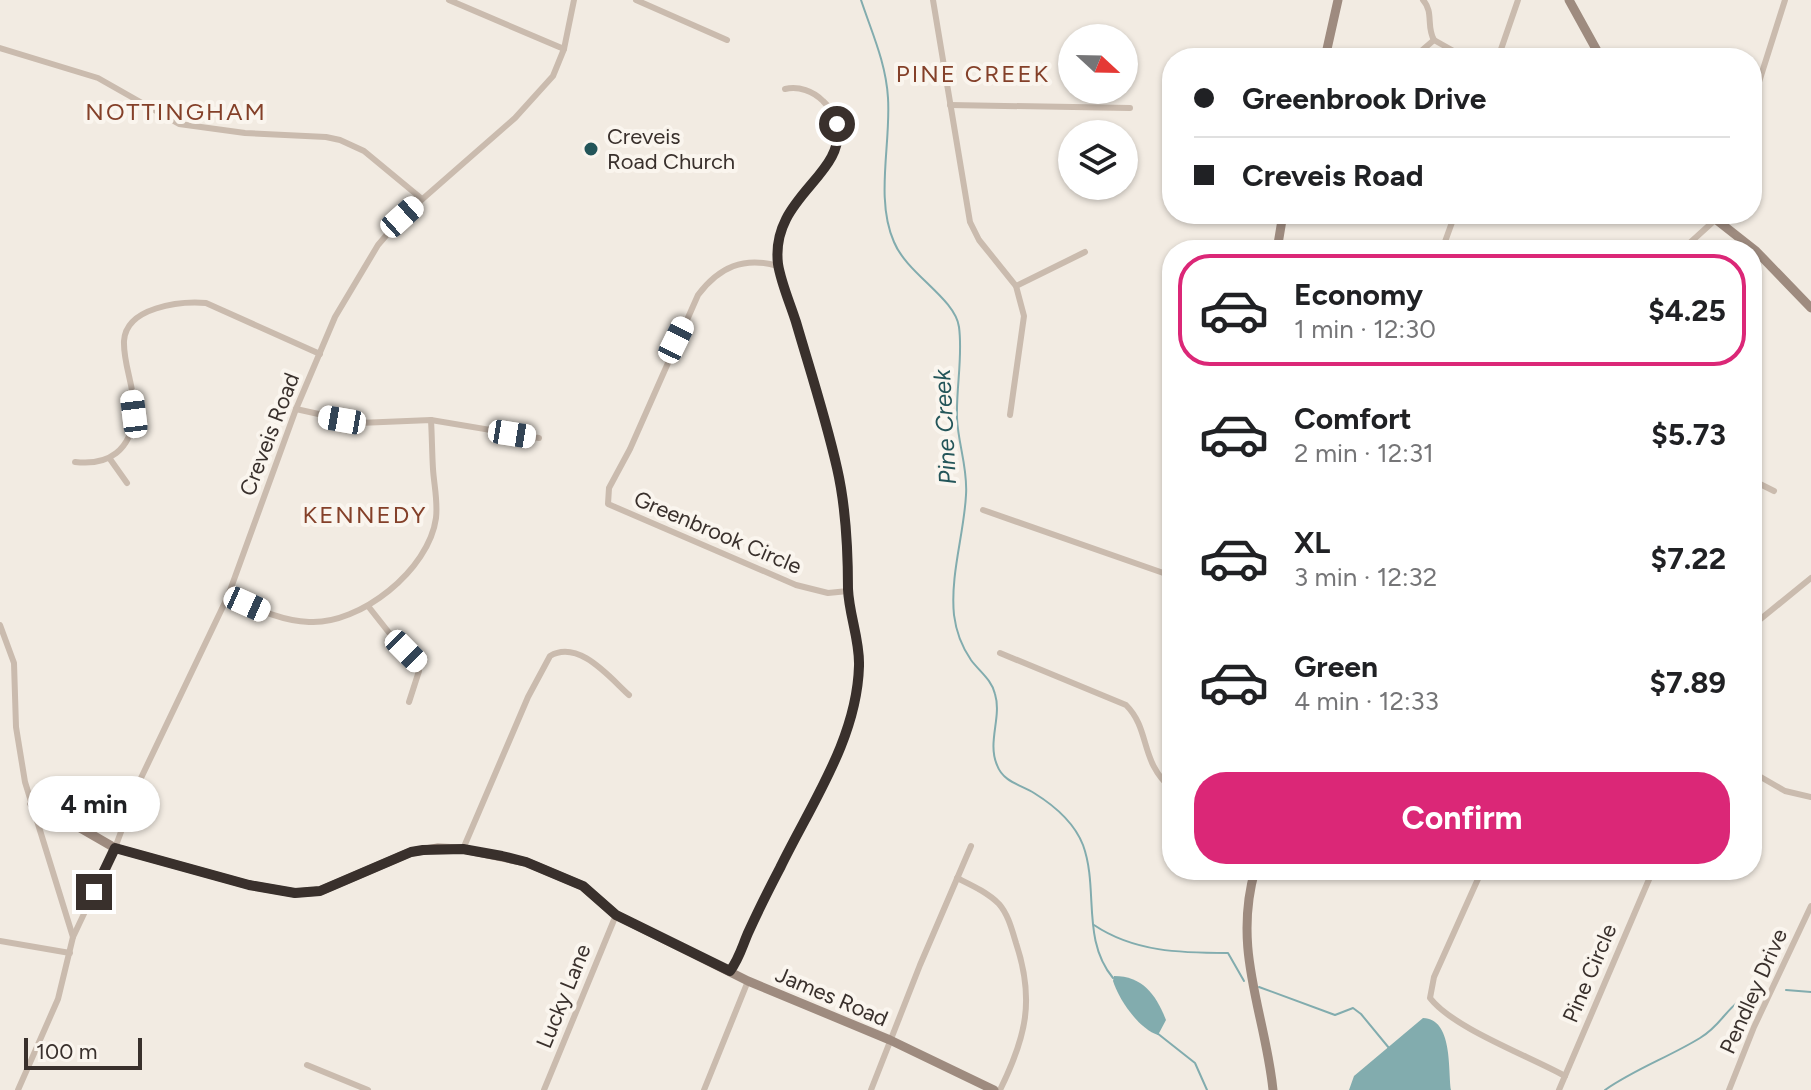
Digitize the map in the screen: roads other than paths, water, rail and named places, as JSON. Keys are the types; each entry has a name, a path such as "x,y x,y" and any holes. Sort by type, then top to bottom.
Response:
{"street":[{"path":"449,0 564,49"},
{"name":"Creveis Road","path":"73,937 115,848 141,778 228,596 296,409 335,317 378,245 402,217 538,95 553,76 564,49 574,0"},
{"path":"636,0 727,40"},
{"path":"933,0 970,222 979,240 1016,286 1024,316 1010,415"},
{"path":"1328,48 1338,0"},
{"path":"1423,0 1430,10 1429,25 1434,40 1448,48"},
{"path":"1501,48 1518,0"},
{"path":"1569,0 1595,48"},
{"path":"1762,72 1785,0"},
{"path":"1425,48 1434,40"},
{"path":"0,48 98,78 179,124 245,133 340,140 364,151 422,199"},
{"path":"730,971 820,792 854,710 858,686 859,644 848,591 849,568 838,471 819,397 778,266 780,231 785,218 828,163 838,133 834,116 824,101 805,90 794,87 785,89"},
{"path":"950,105 1130,108"},
{"path":"1691,240 1706,224"},
{"path":"1723,224 1742,240"},
{"path":"1016,286 1085,252"},
{"path":"1762,257 1811,308"},
{"name":"Greenbrook Circle","path":"778,266 760,262 738,263 720,272 698,295 630,449 609,488 608,504 814,592 848,591"},
{"path":"75,462 93,464 110,459 129,434 134,414 124,340 129,326 141,314 190,302 206,303 320,354"},
{"path":"296,409 359,423 431,420 539,438"},
{"path":"228,596 266,613 308,623 347,617 368,606 395,585 417,561 431,537 436,517 431,420"},
{"path":"110,459 127,483"},
{"path":"1762,485 1774,491"},
{"path":"983,510 1162,573"},
{"path":"1762,618 1811,578"},
{"path":"368,606 394,639 419,663 409,702"},
{"path":"0,625 14,663 20,760 73,937 58,999 18,1090"},
{"path":"463,849 528,697 550,656 563,652 580,657 601,669 629,695"},
{"path":"1000,653 1126,705 1139,722 1146,750 1162,777"},
{"path":"1762,778 1785,791 1811,797"},
{"name":"James Road","path":"32,804 115,848 249,885 295,893 331,887 411,852 438,848 463,849 526,862 572,880 595,895 616,915 748,981 890,1040 994,1090"},
{"path":"871,1090 971,846"},
{"path":"957,878 981,890 999,904 1013,931 1022,962 1027,987 1027,1015 1018,1054 1000,1090"},
{"path":"1253,880 1247,911 1246,943 1273,1090"},
{"path":"1478,880 1429,993 1437,1006 1456,1021 1565,1076"},
{"name":"Pine Circle","path":"1559,1090 1649,880"},
{"name":"Pendley Drive","path":"1729,1090 1754,1027 1811,906"},
{"name":"Lucky Lane","path":"544,1090 616,915"},
{"path":"0,941 70,953"},
{"path":"704,1090 748,981"},
{"path":"307,1065 368,1090"}],"water":[{"path":"1114,976 1133,979 1153,995 1166,1020 1158,1035 1144,1027 1125,1005 1116,989"},
{"path":"1423,1018 1440,1027 1444,1036 1451,1090 1349,1090 1354,1076"}],"waterway":[{"name":"Pine Creek","path":"861,0 887,85 885,208 888,225 900,254 949,306 959,327 957,418 966,485 954,585 956,627 968,655 995,694 997,712 993,747 1000,771 1056,809 1069,822 1083,845 1088,862 1097,947 1113,978"},
{"path":"1094,925 1142,946 1228,953 1244,981"},
{"path":"1259,987 1335,1015 1353,1008 1389,1048"},
{"path":"1605,1090 1700,1038 1742,999 1765,990"},
{"path":"1786,990 1811,992"},
{"path":"1157,1033 1195,1063 1207,1090"}],"place":[{"name":"Creveis Road Church","path":"591,149"}],"district":[{"name":"PINE CREEK","path":"973,74"},
{"name":"NOTTINGHAM","path":"176,112"},
{"name":"KENNEDY","path":"365,515"}]}
